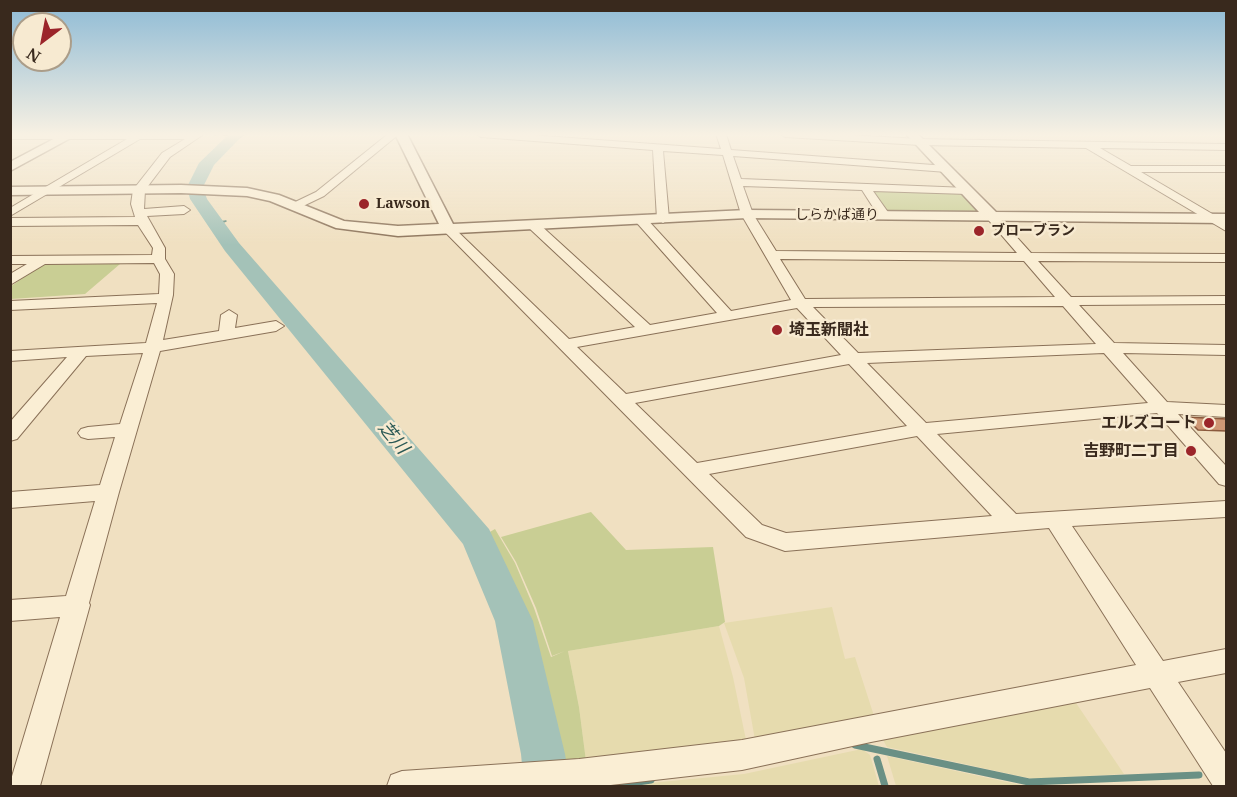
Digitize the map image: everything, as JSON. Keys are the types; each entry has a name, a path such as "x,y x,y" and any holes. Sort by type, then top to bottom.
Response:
{"street":[{"path":"10,213 81,171"},
{"path":"25,786 78,605 108,492 153,347 165,298 167,274 158,259 159,248 137,204 139,189 153,171"},
{"path":"295,206 320,194 348,171"},
{"path":"420,171 449,230 754,531 785,542 1011,522 1227,509"},
{"path":"660,171 663,219"},
{"path":"733,171 747,214 800,303 1011,522"},
{"path":"949,171 1227,479"},
{"path":"1132,171 1219,218 1227,227"},
{"path":"736,182 968,191"},
{"path":"866,188 884,215"},
{"name":"しらかば通り","path":"10,191 181,189 259,194 295,206 328,221 383,231 449,230 747,214 1219,218"},
{"path":"10,222 142,217 184,210"},
{"path":"641,220 728,316"},
{"path":"533,225 648,331"},
{"path":"772,255 1227,258"},
{"path":"10,260 158,259"},
{"path":"10,281 42,260"},
{"path":"10,306 165,298"},
{"path":"567,344 800,303 1227,300"},
{"path":"227,334 230,315"},
{"path":"10,356 153,347 276,326"},
{"path":"622,400 855,358 1108,348 1227,350"},
{"path":"10,435 81,352"},
{"path":"694,470 923,429 1162,407 1227,411"},
{"path":"88,433 127,430"},
{"path":"10,500 108,492"},
{"path":"1055,519 1227,779"},
{"path":"10,611 78,605"},
{"path":"402,786 579,774 742,755 882,725 1227,661"}],"shaded area":[{"path":"832,607 845,659 855,657 875,719 863,717 755,740 744,678 724,623"},
{"path":"719,626 733,677 746,740 586,761 579,707 568,651"},
{"path":"1072,697 1124,774 1033,779 887,747 879,733"},
{"path":"862,749 870,755 879,786 619,786 744,774"},
{"path":"887,756 1025,786 896,786"}],"green space":[{"path":"872,189 960,193 964,194 980,212 887,212 883,211"},
{"path":"120,264 85,294 11,299 10,287 41,265"},
{"path":"591,512 626,550 713,547 725,622 719,626 568,651 579,707 586,761 574,764 580,786 551,786 546,738 533,671 520,622 499,565 481,537 495,529 515,563 551,657 565,651 552,656 536,608 516,562 501,537"}],"water":[{"path":"197,171 201,171 197,178 197,194 219,222 226,221 221,223 228,231 224,233 230,236 224,238 195,203 192,183"}],"building":[{"name":"エルズコート","path":"1185,417 1227,419 1227,431 1198,430"}],"waterway":[{"name":"芝川","path":"203,171 195,187 199,199 232,247 477,538 514,621 543,754 547,786"},
{"path":"855,745 1029,782 1199,775"},
{"path":"877,759 885,786"},
{"path":"612,786 651,780"}],"place":[{"name":"Lawson","path":"364,204"},
{"name":"ブローブラン","path":"979,231"},
{"name":"埼玉新聞社","path":"777,330"},
{"name":"エルズコート","path":"1209,423"},
{"name":"吉野町二丁目","path":"1191,451"}]}
